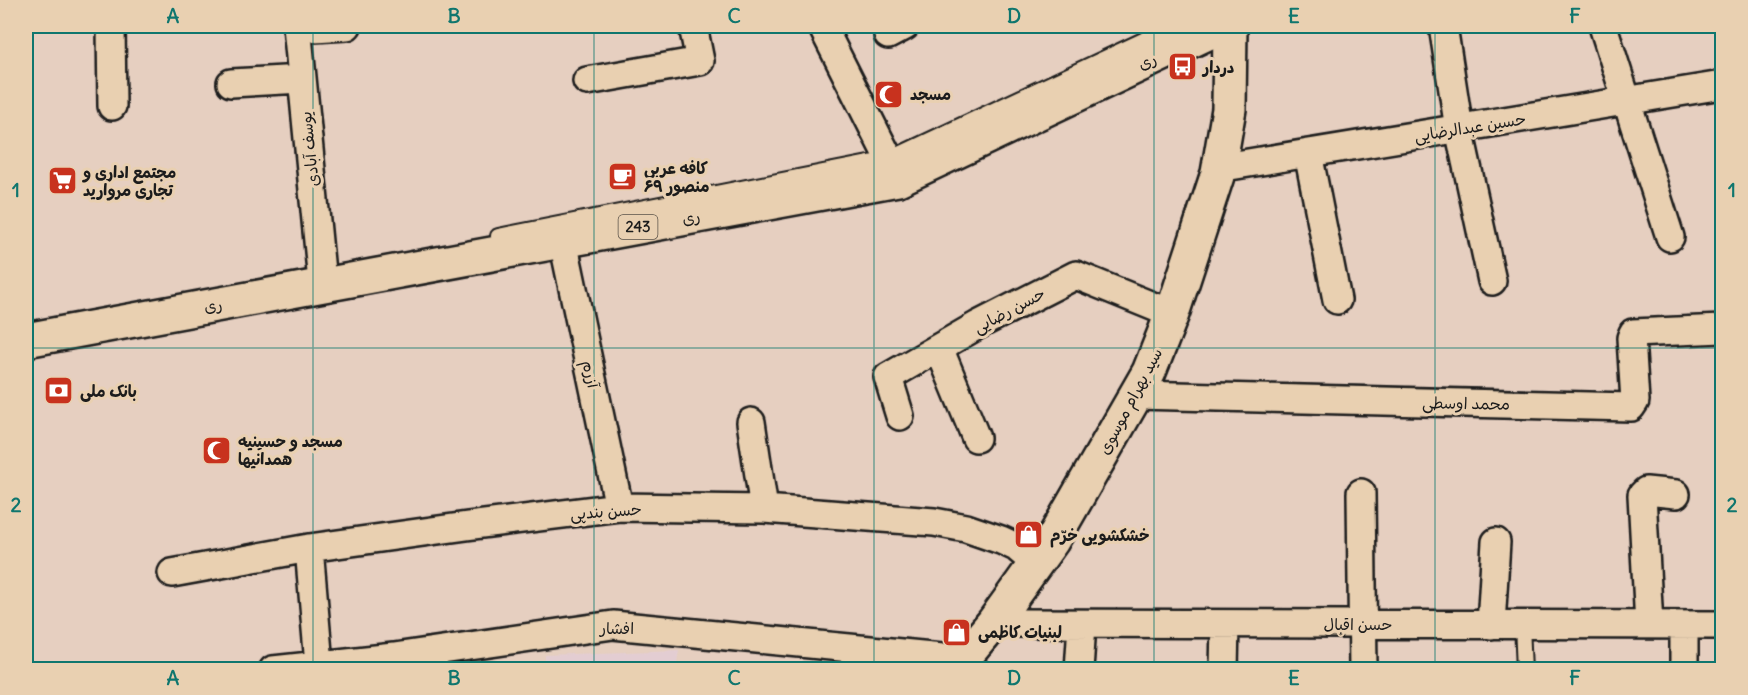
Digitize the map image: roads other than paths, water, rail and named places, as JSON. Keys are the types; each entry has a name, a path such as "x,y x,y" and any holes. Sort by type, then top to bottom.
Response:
{"main road":[{"name":"سید بهرام موسوی","path":"959,664 993,623 1052,541 1149,372 1172,314 1218,168 1228,109 1220,26"},
{"name":"ری","path":"26,340 898,178 1220,26"}],"street":[{"path":"111,26 112,106"},
{"path":"297,27 347,26"},
{"path":"587,81 700,61 693,26"},
{"path":"822,26 889,159"},
{"path":"1443,26 1459,129 1492,281"},
{"path":"1603,26 1670,237"},
{"name":"یوسف آبادی","path":"297,27 326,270"},
{"path":"231,83 302,80"},
{"name":"حسین عبدالرضایی","path":"1218,168 1722,86"},
{"path":"1308,153 1337,300"},
{"name":"آزرم","path":"563,241 619,507"},
{"name":"حسن رضایی","path":"900,416 888,377 978,325 1076,275 1172,314"},
{"name":"محمد اوسطی","path":"1135,395 1631,407 1635,401 1631,338 1633,333 1722,329"},
{"path":"939,348 976,438"},
{"path":"751,422 764,509"},
{"path":"1649,625 1642,495 1646,491 1676,494"},
{"path":"1361,493 1363,669"},
{"name":"حسن بندپی","path":"171,573 309,548 619,507 764,509 934,522 966,528 1016,547 1035,563"},
{"path":"1491,625 1496,542"},
{"path":"309,548 319,664"},
{"name":"حسن اقبال","path":"993,623 1722,625"},
{"path":"1079,669 1082,624"},
{"path":"1224,669 1225,624"},
{"name":"افشار","path":"273,669 319,664 393,663 613,625 959,664"},
{"path":"1684,625 1684,669"}],"lane":[{"path":"483,239 889,159 1173,26"},
{"path":"26,326 326,270"},
{"path":"1522,625 1524,669"}],"place":[{"name":"دردار","path":"1182,67"},
{"name":"مسجد","path":"889,94"},
{"name":"کافه عربی منصور ۶۹","path":"623,177"},
{"name":"مجتمع اداری و تجاری مروارید","path":"62,181"},
{"name":"بانک ملی","path":"59,391"},
{"name":"مسجد و حسینیه همدانیها","path":"217,450"},
{"name":"خشکشویی خرّم","path":"1029,535"},
{"name":"لبنیات کاظمی","path":"957,632"}]}
